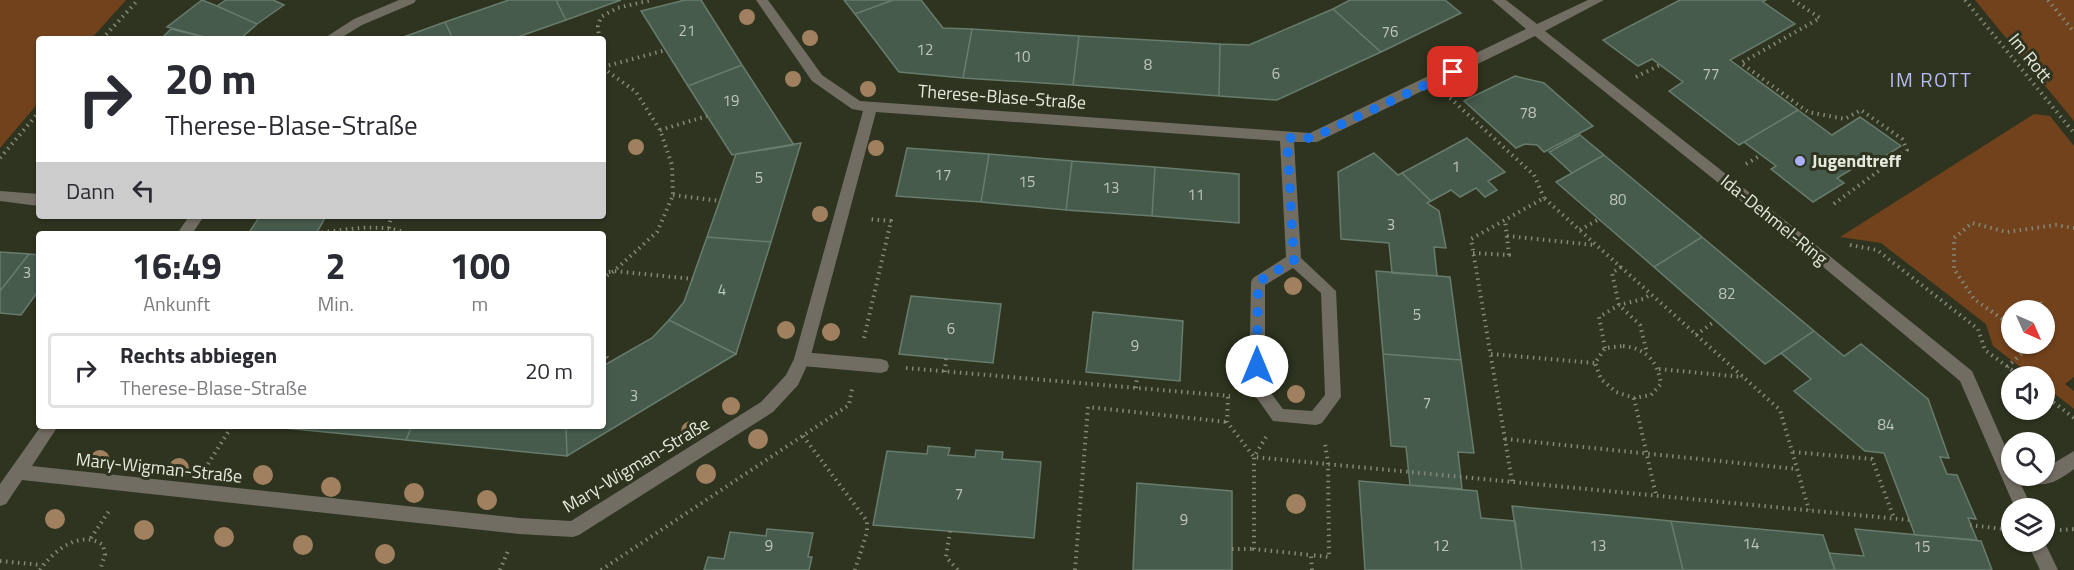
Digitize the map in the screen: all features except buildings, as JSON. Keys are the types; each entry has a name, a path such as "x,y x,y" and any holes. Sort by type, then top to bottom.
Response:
{"street":[{"path":"334,36 375,13 410,0"},
{"name":"Therese-Blase-Straße","path":"762,0 817,78 857,105 1287,138 1312,138 1598,0"},
{"name":"Ida-Dehmel-Ring","path":"1498,0 1821,257 1966,376 2001,454"},
{"name":"Mary-Wigman-Straße","path":"18,472 519,526 573,529 767,407 792,380 802,359 871,107"},
{"path":"1287,138 1294,260 1328,291 1333,397 1316,418 1279,416 1257,387 1258,282 1294,260"},
{"path":"0,196 36,200"},
{"path":"802,359 881,366"},
{"path":"0,498 48,429"},
{"path":"2055,473 2074,459"},
{"path":"2041,552 2049,570"}],"path":[{"path":"105,36 138,0"},
{"path":"599,36 598,26 601,17 617,8 652,0"},
{"path":"1793,0 1820,18 1741,63 1808,112 1845,118 1861,110 1902,139 1907,150 1881,167 1858,189 1831,206"},
{"name":"Im Rott","path":"1965,0 2074,133"},
{"path":"2048,0 2074,32"},
{"path":"606,66 666,50"},
{"path":"606,69 636,92 660,130 672,165 673,195 657,232 614,271 606,274"},
{"path":"1432,82 1534,175 1544,198 1780,410 1809,510"},
{"path":"0,158 36,116"},
{"path":"660,130 707,116"},
{"path":"673,195 720,201"},
{"path":"1512,481 1471,238 1544,198"},
{"path":"388,228 390,219"},
{"path":"1580,230 1599,219"},
{"path":"1473,253 1509,255 1505,220"},
{"path":"2001,318 1974,299 1954,269 1954,238 1972,223 2007,232 2056,225 2074,228"},
{"path":"345,231 388,228 404,231"},
{"path":"1507,236 1596,245"},
{"path":"1821,257 1840,243 1877,250 1978,329 1984,350 2006,366"},
{"path":"1621,267 1612,273 1619,305 1640,325 1647,354 1659,369 1661,384 1651,395 1634,398 1616,392 1601,379 1596,363 1605,348 1599,317 1619,305 1643,299 1651,294"},
{"path":"614,271 693,279"},
{"path":"1696,335 1715,321"},
{"path":"1605,348 1624,344 1647,354"},
{"path":"1491,354 1596,363"},
{"path":"2008,366 2021,354"},
{"path":"606,356 610,362"},
{"path":"945,372 946,359"},
{"path":"881,366 1228,397 1257,387"},
{"path":"1659,369 1743,376"},
{"path":"1136,388 1137,377"},
{"path":"1228,397 1227,422 1254,457 1909,520"},
{"path":"1634,398 1656,495"},
{"path":"2055,403 2074,418"},
{"path":"1075,570 1088,407 1227,422"},
{"path":"1254,549 1254,457 1279,416"},
{"path":"1232,549 1254,549 1329,557 1327,450 1316,418"},
{"path":"192,491 230,429"},
{"path":"803,436 867,521 867,532 855,570"},
{"path":"1505,439 1797,469"},
{"path":"1793,452 1872,459 1894,518"},
{"path":"1970,525 2001,529"},
{"path":"950,531 946,557 958,570"},
{"path":"0,561 41,568 50,555 65,544 91,538 98,541 105,554 100,570"},
{"path":"1311,555 1312,570"}],"shaded area":[{"path":"0,0 126,0 94,36 36,36 36,106 0,148"},
{"path":"1975,0 2074,0 2074,121"},
{"path":"2034,114 2050,116 2074,146 2074,377 2065,384 2074,391 2074,409 2055,394 2055,366 2019,366 2003,354 2055,354 2055,300 2001,300 2001,352 1993,346 1986,324 1881,243 1840,237"}],"place":[{"name":"Jugendtreff","path":"1800,161"}],"district":[{"name":"IM ROTT","path":"1931,80"}],"route":[{"path":"1257,366 1258,282 1294,260 1287,138 1312,138 1453,72"}]}
